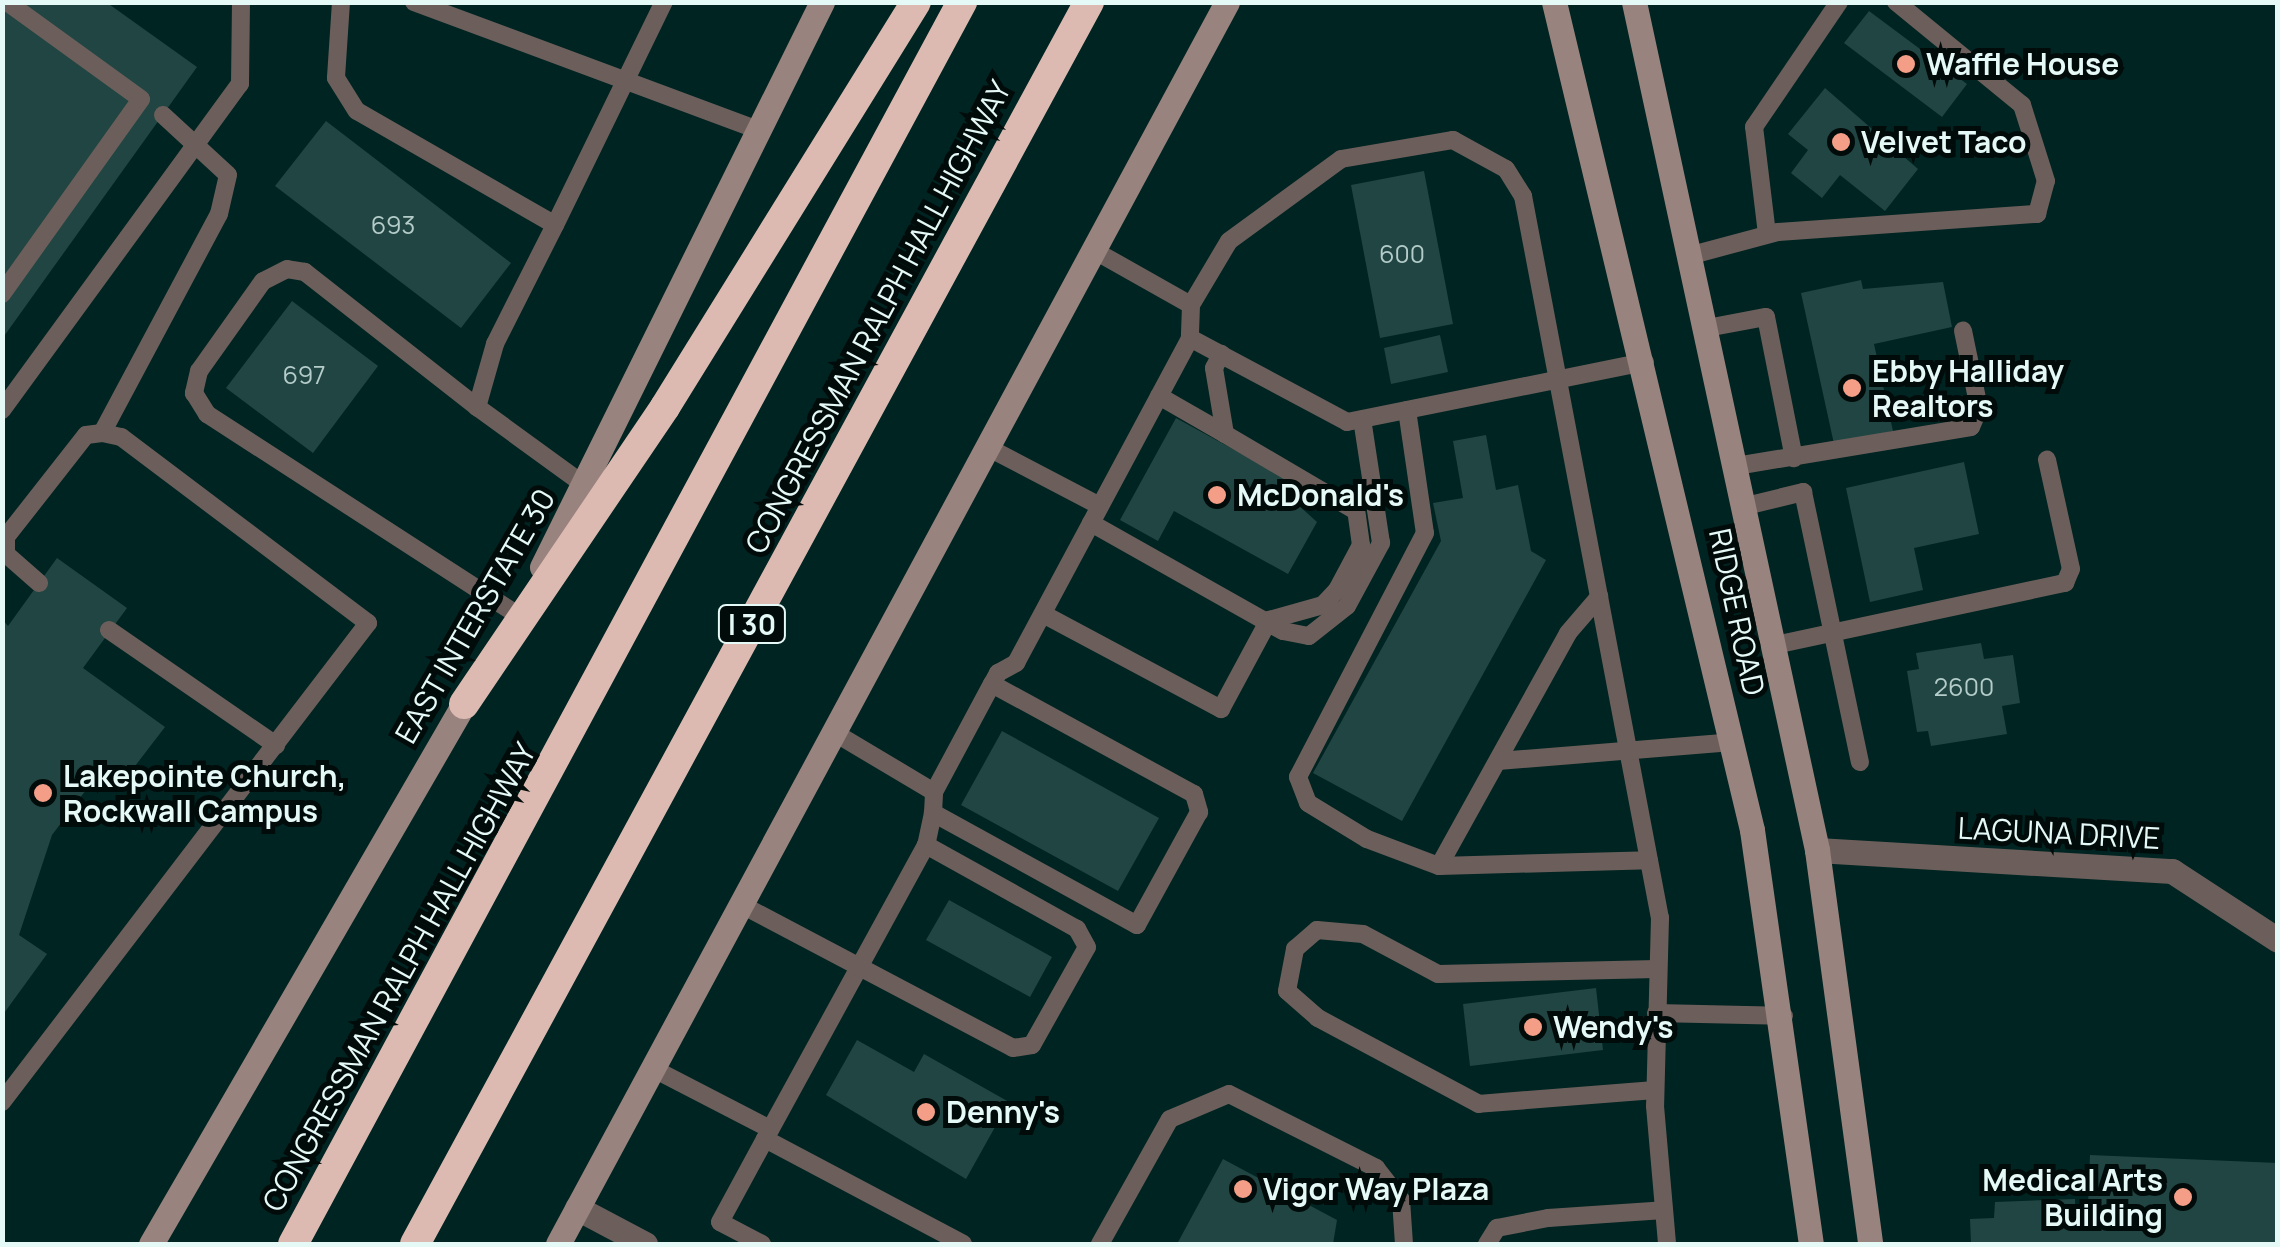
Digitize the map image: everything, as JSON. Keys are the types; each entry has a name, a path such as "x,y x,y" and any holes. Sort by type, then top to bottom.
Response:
{"highway":[{"path":"464,704 665,408 916,2"},
{"name":"CONGRESSMAN RALPH HALL HIGHWAY","path":"293,1244 962,2"},
{"name":"CONGRESSMAN RALPH HALL HIGHWAY","path":"414,1244 1089,2"},
{"path":"423,1244 450,1180"}],"main road":[{"name":"EAST INTERSTATE 30","path":"151,1244 588,486 822,2"},
{"path":"558,1244 1096,252 1227,2"},
{"name":"RIDGE ROAD","path":"1554,2 1644,362 1732,742 1784,1016 1810,1244"},
{"name":"RIDGE ROAD","path":"1634,2 1746,506 1816,850 1870,1244"}],"street":[{"name":"LAGUNA DRIVE","path":"1816,850 2172,872 2278,940"},
{"path":"577,1208 645,1244"}],"lane":[{"path":"8,2 163,115 228,175 219,214 102,433 75,450 6,537 4,552 38,583"},
{"path":"2,410 240,84 241,2"},
{"path":"341,2 336,78 356,111 555,224"},
{"path":"414,2 760,131"},
{"path":"477,406 494,344 664,2"},
{"path":"1767,234 1754,127 1839,2"},
{"path":"1692,255 1767,234 2038,214 2046,181 2022,105 1896,2"},
{"path":"2,294 141,99"},
{"path":"762,1244 720,1222 926,846 934,792 992,684 1042,614 1190,338 1190,305 1229,242 1341,159 1453,140 1506,168 1523,196 1554,380 1649,860 1657,969 1655,1090 1667,1244"},
{"path":"1096,252 1190,305"},
{"path":"516,614 207,414 194,393 198,371 263,281 287,269 305,272 477,406 588,486"},
{"path":"1707,328 1766,318 1794,458"},
{"path":"1736,466 1971,428 1979,408 1962,332"},
{"path":"1190,338 1347,422 1644,362"},
{"path":"1221,354 1214,368 1225,434"},
{"path":"1042,614 1221,709 1270,620 1323,605 1362,530 1349,501 1159,396"},
{"path":"1408,410 1425,534 1296,789 1367,839 1439,866 1649,860"},
{"path":"989,448 1295,636 1331,624 1380,543 1362,420"},
{"path":"2,1102 368,623 121,437 102,433"},
{"path":"1775,645 2065,583 2071,568 2047,460"},
{"path":"1746,506 1803,492 1860,762"},
{"path":"1439,866 1568,633 1599,597"},
{"path":"110,630 276,745"},
{"path":"933,813 1137,925 1199,812 1194,794 992,684"},
{"path":"834,732 934,792"},
{"path":"1498,761 1629,756 1732,742"},
{"path":"742,904 1013,1048 1032,1045 1087,947 1077,929 926,846"},
{"path":"1655,1090 1479,1104 1318,1018 1287,991 1295,949 1317,930 1363,934 1438,974 1657,969"},
{"path":"1656,1013 1784,1016"},
{"path":"652,1068 963,1244"},
{"path":"1100,1244 1170,1119 1229,1094 1376,1168 1401,1200 1404,1244"},
{"path":"1492,1236 1664,1210"}],"building":[{"path":"2,2 106,2 197,67 2,339"},
{"name":"Waffle House","path":"1869,11 1967,84 1942,117 1844,43"},
{"name":"Velvet Taco","path":"1825,88 1918,169 1885,211 1840,175 1822,198 1791,173 1808,150 1788,134"},
{"path":"326,121 511,263 461,328 275,186"},
{"path":"1424,171 1453,324 1380,338 1351,185"},
{"name":"Ebby Halliday Realtors","path":"1861,280 1863,289 1943,282 1952,327 1874,344 1893,431 1834,444 1801,293"},
{"path":"292,301 378,366 313,453 226,388"},
{"path":"1440,335 1448,372 1391,384 1384,348"},
{"name":"McDonald's","path":"1176,418 1304,488 1296,503 1317,522 1288,574 1174,511 1158,541 1120,520"},
{"path":"1486,435 1496,490 1518,485 1531,551 1546,560 1402,821 1313,773 1441,541 1433,503 1463,498 1453,441"},
{"path":"1964,462 1979,534 1914,548 1923,590 1870,602 1846,488"},
{"name":"Lakepointe Church, Rockwall Campus","path":"57,558 127,608 83,668 165,727 132,770 98,774 52,835 19,935 47,954 2,1016 2,619 8,626"},
{"path":"1981,643 1984,659 2013,655 2020,703 2002,706 2007,734 1931,746 1928,731 1917,732 1907,671 1919,669 1916,653"},
{"path":"1002,731 1159,818 1118,891 961,805"},
{"path":"949,900 1052,957 1030,997 926,940"},
{"name":"Wendy's","path":"1596,988 1603,1050 1470,1066 1463,1004"},
{"name":"Denny's","path":"857,1040 914,1072 924,1054 1009,1102 966,1179 826,1095"},
{"name":"Medical Arts Building","path":"2090,1155 2278,1163 2278,1244 1971,1244 1970,1219 1994,1218 1995,1202 2075,1199 2076,1231 2087,1231"},
{"name":"Vigor Way Plaza","path":"1223,1159 1337,1220 1333,1244 1177,1244"}],"place":[{"name":"Waffle House","path":"1906,64"},
{"name":"Velvet Taco","path":"1841,142"},
{"name":"Ebby Halliday Realtors","path":"1852,388"},
{"name":"McDonald's","path":"1217,495"},
{"name":"Lakepointe Church, Rockwall Campus","path":"43,793"},
{"name":"Wendy's","path":"1533,1027"},
{"name":"Denny's","path":"926,1112"},
{"name":"Vigor Way Plaza","path":"1243,1189"},
{"name":"Medical Arts Building","path":"2183,1197"}]}
